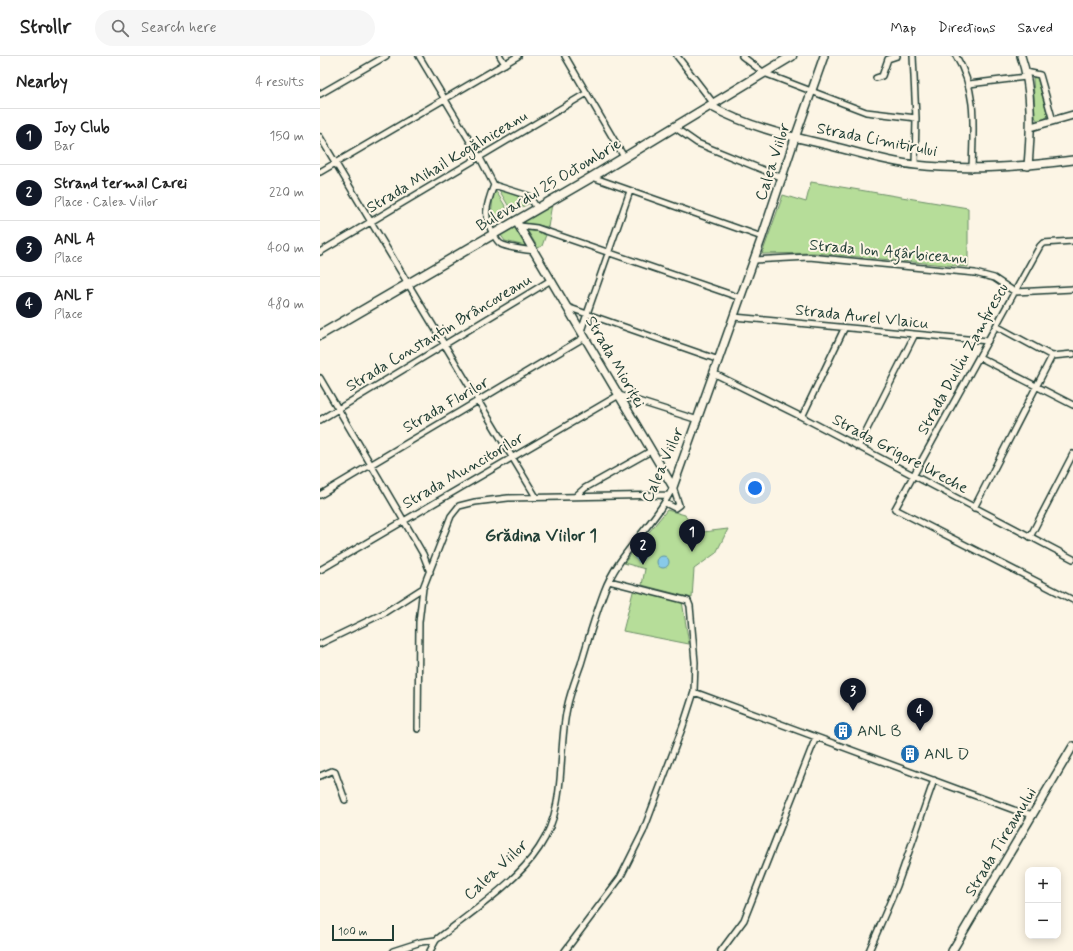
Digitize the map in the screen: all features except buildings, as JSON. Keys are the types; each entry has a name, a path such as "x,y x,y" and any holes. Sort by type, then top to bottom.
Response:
{"main road":[{"name":"Bulevardul 25 Octombrie","path":"320,336 493,234 518,224 537,208 592,177 792,56"}],"street":[{"path":"320,94 386,56"},
{"path":"419,56 494,184 529,196 537,208"},
{"path":"500,56 505,64"},
{"path":"320,172 518,56"},
{"path":"565,56 624,157"},
{"path":"677,56 715,103 727,115"},
{"path":"742,56 764,73 866,112 916,118"},
{"name":"Calea Viilor","path":"430,951 436,940 510,880 528,863 540,847 555,818 559,802 562,733 567,706 609,581 622,559 665,503 673,487 741,298 824,56"},
{"path":"876,78 882,76 888,59 897,56"},
{"path":"913,56 916,118 915,165"},
{"path":"956,56 969,84 974,105 972,169"},
{"path":"1020,56 1026,75 1031,127 1028,166"},
{"path":"969,84 1026,75 1040,75 1053,121"},
{"name":"Strada Mihail Kogălniceanu","path":"320,252 587,93"},
{"name":"Strada Cimitirului","path":"715,103 727,115 795,138 915,165 972,169 1028,166 1073,160"},
{"path":"1031,127 1073,115"},
{"path":"674,127 697,143 783,178"},
{"path":"320,137 511,458 536,497"},
{"path":"592,177 762,237"},
{"path":"494,184 486,208 486,217 493,234 504,246 534,251"},
{"path":"583,334 587,315 630,191"},
{"path":"518,224 537,228 741,298"},
{"name":"Strada Mioriței","path":"518,224 673,487"},
{"name":"Strada Duiliu Zamfirescu","path":"1073,241 1043,243 895,509 1073,600"},
{"name":"Strada Ion Agârbiceanu","path":"754,260 809,257 976,273 994,278 1015,292"},
{"name":"Strada Constantin Brâncoveanu","path":"320,420 551,280"},
{"path":"1015,292 1073,289"},
{"path":"567,307 719,360"},
{"name":"Strada Aurel Vlaicu","path":"734,317 914,336 988,341"},
{"path":"996,326 1052,356 1073,354"},
{"path":"802,417 844,329"},
{"name":"Strada Florilor","path":"320,494 478,402 583,334"},
{"path":"858,447 914,336"},
{"path":"974,508 1052,356"},
{"path":"979,357 1073,405"},
{"name":"Strada Grigore Ureche","path":"713,373 802,417 1030,538 1073,559"},
{"path":"320,378 423,554 430,572"},
{"path":"619,395 698,420"},
{"name":"Strada Muncitorilor","path":"320,570 619,395"},
{"path":"577,495 586,488 651,451"},
{"path":"1030,538 1073,454"},
{"path":"665,503 675,508 679,505 673,487"},
{"path":"418,730 419,622 423,588 451,516 459,506 475,502 536,497 577,495 669,495"},
{"path":"423,554 436,556"},
{"path":"565,951 620,878 643,832 683,726 694,692 695,662 690,606 688,602 609,581"},
{"path":"320,644 384,613 423,588"},
{"path":"694,692 1014,810 1033,815"},
{"path":"721,951 744,920 816,738"},
{"name":"Strada Tireamului","path":"952,951 1073,746"},
{"path":"320,776 332,771 335,772 345,800"},
{"path":"869,951 897,886 934,780"},
{"path":"393,951 421,942 436,940"}],"green space":[{"path":"1037,77 1048,116 1043,120 1038,121 1035,117 1033,78"},
{"path":"811,182 968,208 968,267 815,253 762,254 783,195 806,202"},
{"path":"494,188 510,214 490,225"},
{"path":"498,188 532,202 512,212"},
{"path":"552,204 548,227 524,223 523,220"},
{"path":"517,224 529,247 505,241 500,234"},
{"path":"526,228 547,232 542,246 538,248"},
{"path":"667,510 685,515 695,533 728,529 716,553 694,569 692,598 642,585 645,569 624,563"},
{"path":"634,588 682,601 689,644 623,631"}],"water":[{"path":"644,546 650,551 640,563 634,557"},
{"path":"665,556 668,557 668,567 661,568 658,567 657,560 658,557"}],"place":[{"name":"Joy Club","path":"692,552"},
{"name":"Strand termal Carei","path":"643,565"},
{"name":"ANL A","path":"853,711"},
{"name":"ANL B","path":"843,731"},
{"name":"ANL F","path":"920,731"},
{"name":"ANL D","path":"910,754"}],"district":[{"name":"Grădina Viilor 1","path":"541,536"}]}
